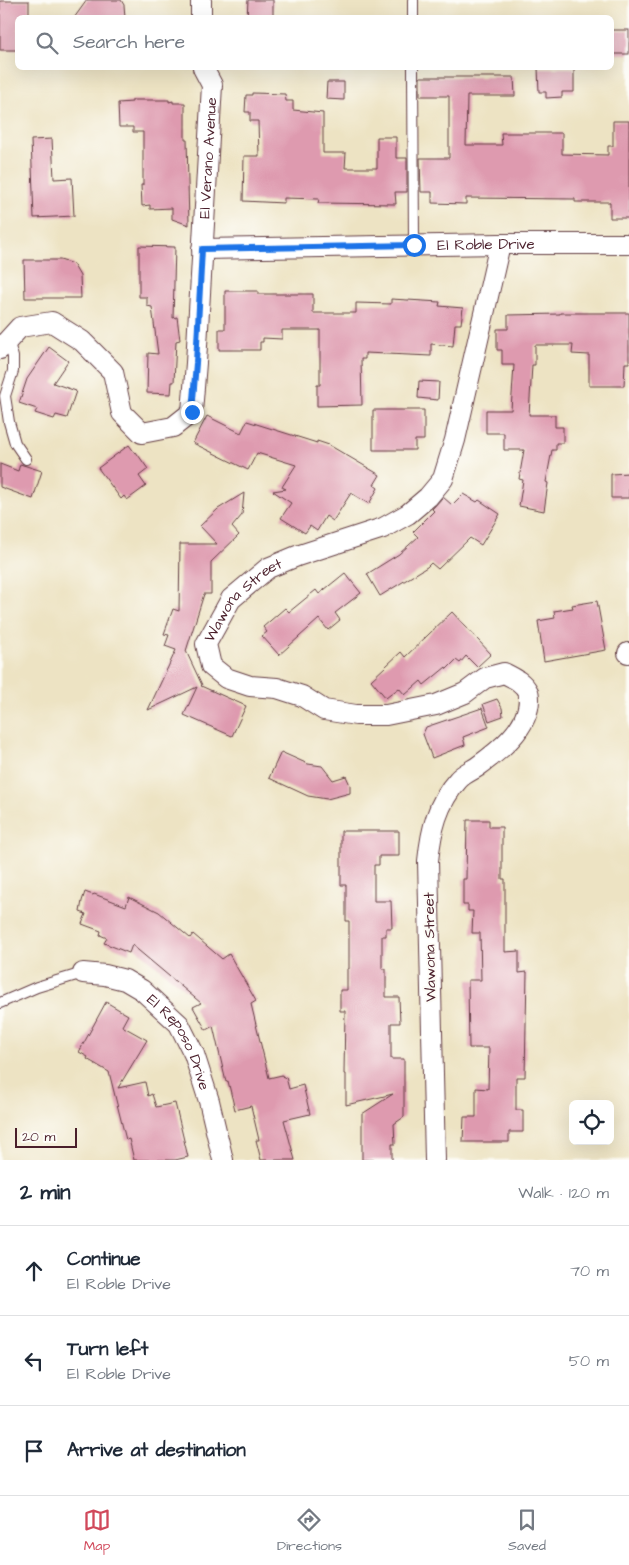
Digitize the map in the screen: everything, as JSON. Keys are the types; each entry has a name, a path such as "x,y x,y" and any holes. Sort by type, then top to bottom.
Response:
{"street":[{"path":"201,15 202,0"},
{"name":"El Verano Avenue","path":"202,249 212,85 204,70"},
{"name":"Wawona Street","path":"435,1160 428,861 431,833 442,801 459,779 478,767 507,742 522,725 529,708 529,693 519,681 504,674 485,678 465,693 436,705 386,715 356,715 324,710 302,696 278,688 250,686 226,678 211,666 206,644 231,600 268,568 297,556 384,528 408,514 443,479 455,440 500,244"},
{"name":"El Roble Drive","path":"202,249 414,245 629,244"},
{"path":"4,345 20,327 52,322 82,341 113,372 122,413 142,433 173,427 192,412 202,249"},
{"name":"El Reposo Drive","path":"83,973 105,975 125,980 142,990 179,1024 194,1054 223,1160"}],"lane":[{"path":"413,0 413,15"},
{"path":"413,70 414,245"},
{"path":"4,345 13,357 13,371 5,396 8,422 14,443 26,459"},
{"path":"0,1003 37,987 83,973"}],"building":[{"path":"87,0 121,0 124,5 125,15 76,15"},
{"path":"248,0 273,0 273,15 247,15"},
{"path":"0,1 29,1 29,15 15,15 15,50 0,50"},
{"path":"614,30 629,30 629,54 614,54"},
{"path":"538,70 574,70 574,92 562,92 562,97 546,98 546,92 539,92"},
{"path":"420,77 514,77 515,96 467,96 466,145 502,145 501,133 562,133 562,154 608,155 608,146 613,146 613,121 629,121 629,218 610,218 610,202 575,202 575,199 466,198 466,204 432,203 432,192 421,192 420,158 449,158 449,96 420,96"},
{"path":"327,82 344,82 344,100 326,99"},
{"path":"252,93 285,94 286,101 293,101 293,110 323,113 323,153 346,153 345,168 377,168 377,137 396,137 396,158 407,158 407,192 395,192 396,204 318,203 319,199 284,198 284,203 243,201 244,156 259,156 258,121 250,121 250,112 245,112 246,95 252,95"},
{"path":"132,100 169,100 169,102 173,101 173,103 185,103 189,225 172,219 172,208 150,209 150,205 142,206 143,132 133,132 133,127 119,127 118,103 132,102"},
{"path":"52,139 54,179 72,178 74,216 34,218 31,140"},
{"path":"139,246 175,247 173,318 177,317 180,340 176,341 174,382 172,382 171,394 147,393 148,353 158,354 152,307 147,306 147,297 139,297"},
{"path":"24,260 60,260 73,264 80,276 81,298 25,298"},
{"path":"225,291 258,291 258,294 313,294 313,313 356,313 356,303 391,304 391,299 440,302 439,306 463,308 461,324 455,324 453,346 431,344 431,356 365,353 365,359 361,359 362,405 317,406 317,385 320,385 320,330 282,330 282,339 263,338 263,342 260,342 260,350 219,350 219,329 225,329"},
{"path":"629,313 629,363 625,363 624,386 589,386 589,355 572,354 573,345 535,345 535,365 532,365 529,415 555,415 555,427 563,427 563,443 556,443 556,450 552,450 546,482 548,483 544,511 519,506 523,480 519,479 524,450 504,450 504,433 486,433 486,410 511,410 514,365 502,365 502,350 497,350 497,329 508,329 508,315"},
{"path":"49,347 68,361 53,383 76,391 67,418 56,415 54,419 35,413 37,409 19,403 27,379"},
{"path":"419,381 439,382 438,400 418,398"},
{"path":"373,410 424,410 424,440 415,440 415,450 373,450"},
{"path":"207,416 241,433 247,421 329,445 380,475 374,485 378,488 369,504 351,493 333,521 326,516 317,531 310,526 305,533 281,518 291,503 273,491 286,489 282,487 296,465 257,453 248,470 193,443"},
{"path":"129,445 148,469 139,476 146,486 127,500 124,496 121,499 98,468"},
{"path":"0,464 18,471 20,464 42,471 33,499 0,487"},
{"path":"629,473 629,498 611,498 611,474"},
{"path":"244,493 242,515 232,527 239,535 211,562 211,594 204,594 186,651 201,686 246,706 232,736 184,715 197,687 148,710 176,650 165,646 169,635 164,634 173,609 179,611 180,544 217,544 200,526 218,509"},
{"path":"463,494 477,502 479,500 500,514 481,545 470,538 438,569 431,563 380,596 367,574 399,554 418,537 413,532 434,511 432,509 443,497 452,505"},
{"path":"345,573 361,593 335,613 340,620 328,630 319,619 279,655 262,636 267,632 263,627 285,608 289,612 316,590 319,594"},
{"path":"597,601 606,650 544,661 538,621 555,618 554,611 573,608 572,605"},
{"path":"452,612 491,654 477,667 466,656 460,663 456,660 447,669 446,667 424,685 421,681 405,695 399,688 386,698 371,680 401,652 405,657"},
{"path":"497,699 502,708 503,716 489,721 483,704"},
{"path":"482,708 489,727 463,737 465,745 432,758 423,734 426,727"},
{"path":"281,752 308,764 322,766 333,780 346,776 350,785 350,793 327,799 308,796 269,778"},
{"path":"467,820 489,820 489,827 502,827 502,879 505,879 505,952 519,951 519,973 527,972 525,1077 516,1077 516,1110 523,1110 523,1132 509,1132 509,1142 463,1142 464,1117 476,1117 476,1088 488,1089 489,1048 469,1048 468,980 481,980 480,933 472,933 473,911 468,911 468,905 463,905 463,879 466,879"},
{"path":"341,831 399,831 399,856 379,856 379,865 374,865 374,901 391,901 392,928 386,928 386,936 382,936 382,969 386,969 386,997 399,997 400,1023 391,1023 391,1059 404,1059 404,1117 394,1124 395,1144 392,1144 392,1160 362,1160 362,1114 393,1094 346,1105 346,1074 344,1074 345,1011 340,1011 340,990 347,990 349,921 346,921 346,885 341,885"},
{"path":"85,892 126,906 129,897 159,912 190,938 193,934 222,959 229,954 256,1001 251,1004 269,1078 282,1075 283,1078 286,1077 289,1089 303,1085 310,1114 284,1120 295,1160 261,1160 256,1140 259,1140 251,1106 235,1110 228,1081 226,1082 213,1026 206,1030 193,1007 201,1003 132,945 129,953 104,943 107,938 100,935 101,931 82,924 86,914 80,912"},
{"path":"106,1002 128,1015 122,1026 147,1040 118,1088 145,1082 148,1096 152,1094 156,1107 175,1103 188,1157 175,1160 134,1160 129,1139 126,1140 109,1072 79,1052"}],"route":[{"path":"192,412 202,249 414,245"}]}
